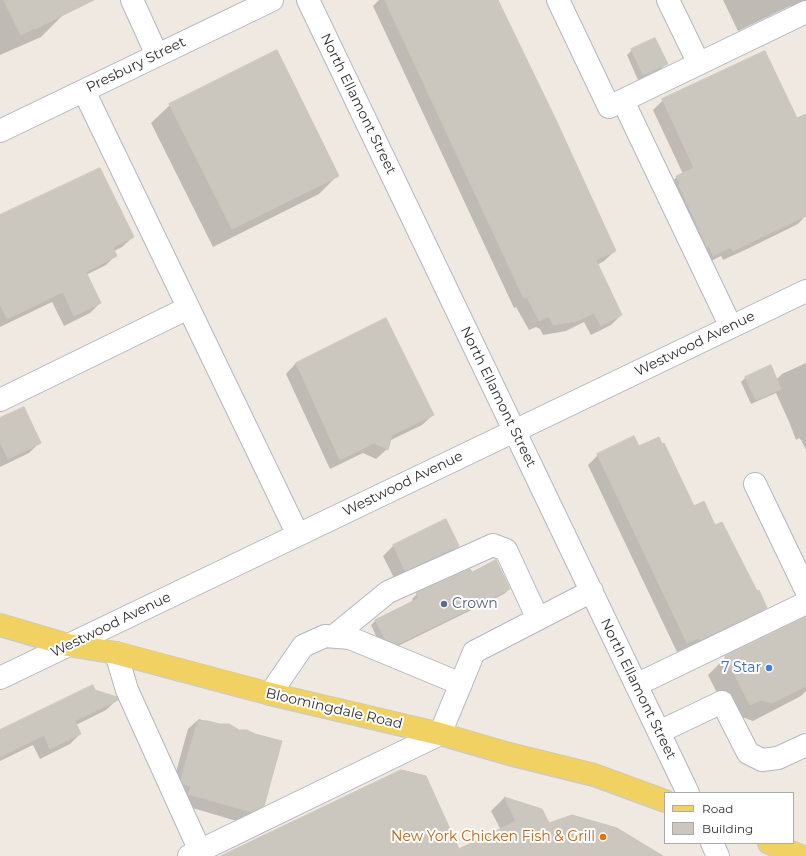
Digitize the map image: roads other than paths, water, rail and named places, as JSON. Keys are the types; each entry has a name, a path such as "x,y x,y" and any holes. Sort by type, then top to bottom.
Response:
{"main road":[{"name":"Bloomingdale Road","path":"0,624 68,645 116,653 270,694 440,734 509,754 594,775 664,801"},
{"path":"772,844 801,856"}],"street":[{"path":"132,0 157,55"},
{"name":"Presbury Street","path":"0,131 272,0"},
{"name":"North Ellamont Street","path":"308,0 688,792"},
{"path":"558,0 609,107 806,12"},
{"path":"668,0 699,64"},
{"path":"84,91 298,535"},
{"path":"623,101 731,327"},
{"name":"Westwood Avenue","path":"0,678 806,291"},
{"path":"0,400 188,308"},
{"path":"755,484 806,590"},
{"path":"334,636 388,592 493,545 506,550 538,619"},
{"path":"116,653 127,690 194,853 440,734 474,652 592,592"},
{"path":"636,686 806,603"},
{"path":"270,694 303,646 325,636 350,638 461,684"},
{"path":"659,732 722,702 748,753 762,760 778,758 806,745"},
{"path":"712,844 718,856"}],"place":[{"name":"Crown","path":"444,604"},
{"name":"7 Star","path":"769,668"},
{"name":"New York Chicken Fish & Grill","path":"603,837"}]}
